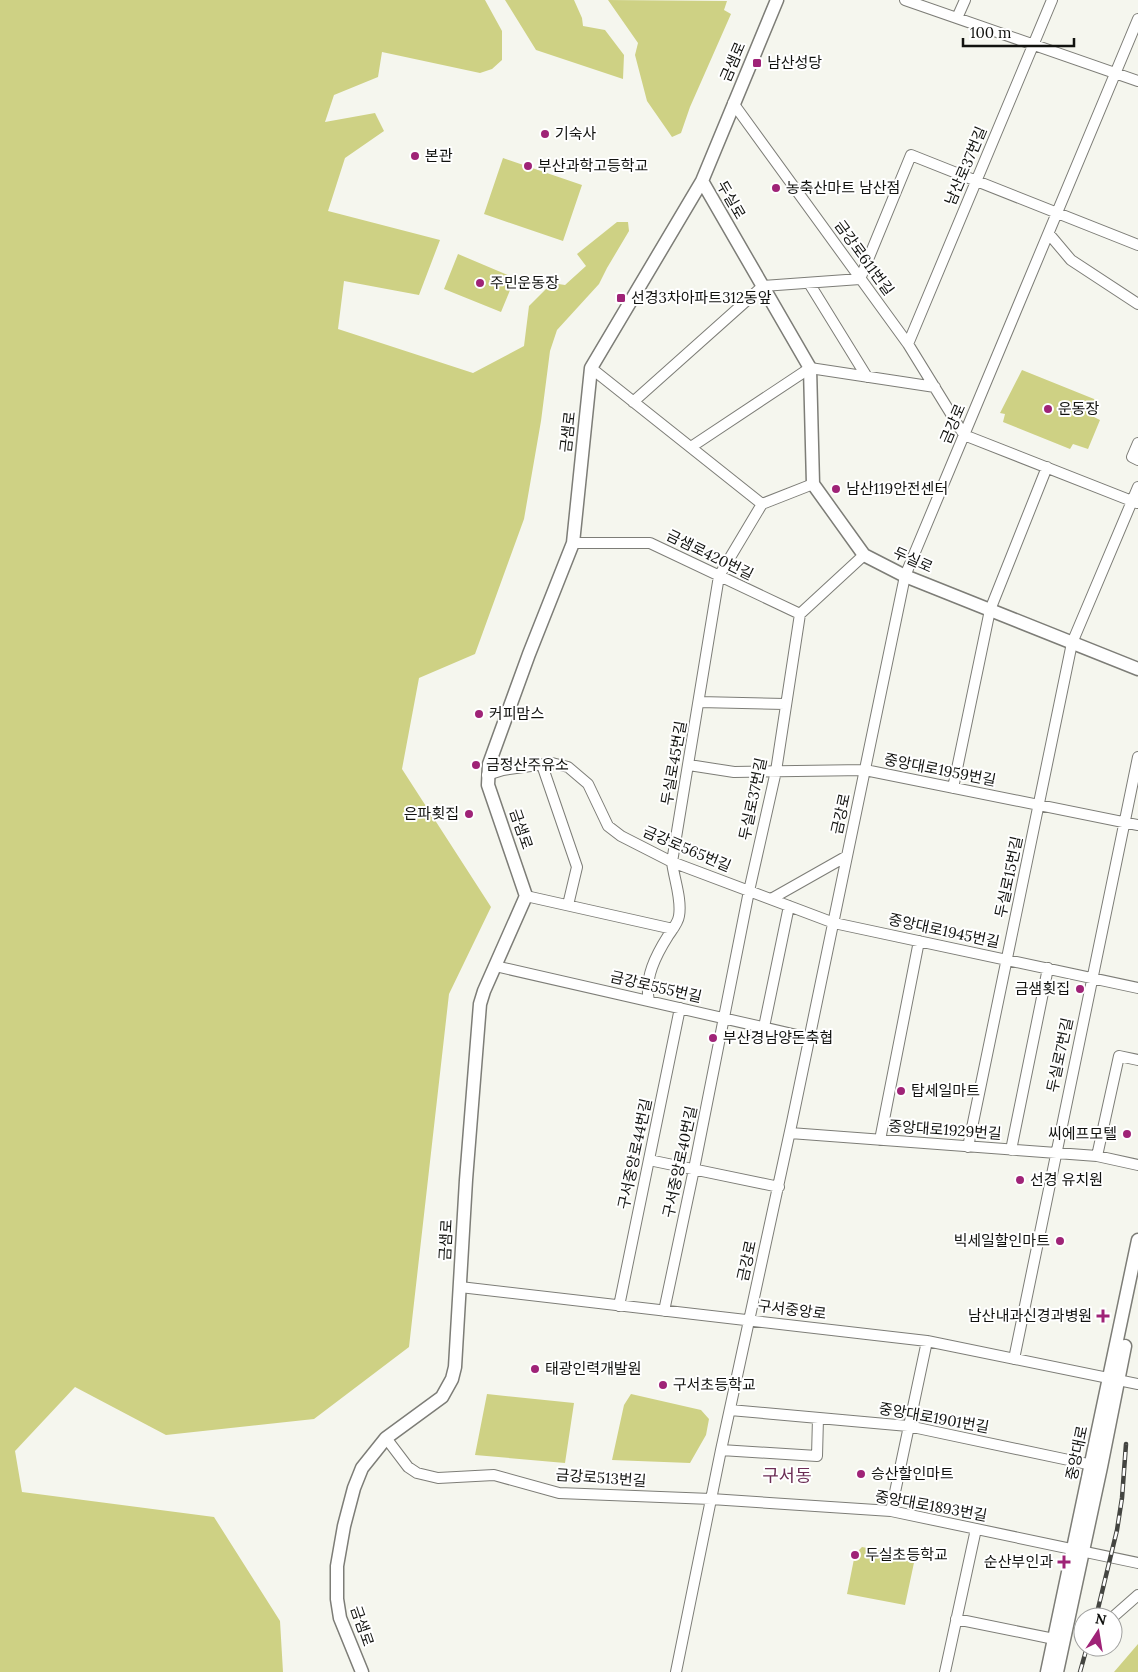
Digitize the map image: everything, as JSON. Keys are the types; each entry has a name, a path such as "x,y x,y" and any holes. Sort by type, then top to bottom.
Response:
{"main road":[{"name":"금샘로","path":"362,1672 340,1618 336,1599 337,1566 344,1526 354,1488 362,1468 386,1438 442,1397 455,1367 466,1180 479,1017 484,991 526,896 488,785 489,764 573,543 591,368 702,181 777,0"},
{"name":"두실로","path":"702,181 810,368 813,484 864,556 905,576 1138,669"},
{"name":"중앙대로","path":"1114,1379 1138,1240"},
{"name":"중앙대로","path":"1057,1672 1078,1550 1114,1379 1138,1278"},
{"name":"중앙대로","path":"1047,1672 1078,1550"}],"street":[{"path":"905,0 1138,81"},
{"path":"957,18 965,0"},
{"name":"남산로37번길","path":"908,344 1052,0"},
{"name":"금강로","path":"676,1672 711,1499 779,1187 905,576 1138,19"},
{"name":"금강로611번길","path":"733,103 908,344 964,435"},
{"path":"633,402 763,286 860,279 911,155 1057,214 1138,244"},
{"path":"1049,234 1071,260 1138,304"},
{"path":"809,283 867,376"},
{"path":"591,368 762,504 813,484"},
{"path":"690,447 810,368 935,387"},
{"path":"964,435 1135,502"},
{"path":"1138,443 1132,457 1138,460"},
{"path":"953,788 990,610 1047,467"},
{"name":"두실로15번길","path":"968,1147 1072,642 1135,502 1138,487"},
{"name":"두실로45번길","path":"648,1001 652,966 679,915 672,862 700,702 719,576 762,504"},
{"name":"금샘로420번길","path":"573,543 650,543 800,614"},
{"path":"800,614 864,556"},
{"name":"두실로37번길","path":"725,1018 749,891 776,771 800,614"},
{"path":"700,702 785,704"},
{"name":"두실로7번길","path":"1014,1358 1138,757"},
{"name":"금강로565번길","path":"488,775 502,770 542,765 552,764 568,767 588,784 608,826 621,836 672,862 834,923"},
{"path":"542,765 577,867 568,906"},
{"name":"중앙대로1959번길","path":"689,765 734,772 865,770 1138,826"},
{"name":"금강로","path":"771,899 847,856"},
{"path":"526,896 673,929"},
{"path":"764,1027 789,906"},
{"name":"중앙대로1945번길","path":"834,923 1138,988"},
{"path":"880,1140 920,941"},
{"name":"금강로555번길","path":"495,966 810,1038"},
{"path":"1012,1150 1048,968"},
{"name":"구서중앙로44번길","path":"619,1306 680,1008"},
{"name":"구서중앙로40번길","path":"664,1311 725,1018"},
{"path":"1097,1156 1119,1056 1138,1060"},
{"name":"중앙대로1929번길","path":"790,1133 1056,1152 1097,1156 1138,1165"},
{"path":"649,1160 779,1187"},
{"name":"구서중앙로","path":"460,1288 927,1341 1138,1384"},
{"path":"891,1512 927,1341"},
{"name":"중앙대로1901번길","path":"730,1410 908,1426 1096,1466"},
{"path":"722,1450 817,1456 818,1418"},
{"name":"금강로513번길","path":"386,1438 408,1467 417,1473 438,1478 494,1475 559,1493 711,1499"},
{"name":"중앙대로1893번길","path":"711,1499 891,1512 1138,1563"},
{"path":"945,1672 976,1529"},
{"path":"1123,1608 1138,1595"},
{"path":"956,1619 1054,1639"}],"green space":[{"path":"0,0 485,0 502,31 502,60 492,69 480,73 382,52 378,77 334,95 325,122 375,113 384,131 345,158 328,211 440,240 419,295 344,281 338,329 473,373 524,346 529,306 552,283 565,285 586,266 577,254 617,222 628,222 629,231 599,284 557,330 550,351 541,421 524,519 475,654 419,678 402,769 491,907 449,994 409,1347 314,1419 166,1435 75,1387 15,1451 22,1492 214,1517 280,1621 283,1672 0,1672"},
{"path":"505,0 574,0 582,18 583,26 605,30 624,55 623,79 536,50"},
{"path":"608,0 727,1 724,10 731,14 690,107 681,133 672,137 647,101 635,55 638,43"},
{"path":"503,158 582,185 563,241 484,214"},
{"name":"주민운동장","path":"458,254 515,278 501,312 444,289"},
{"name":"운동장","path":"1022,370 1099,401 1092,412 1094,417 1100,420 1088,449 1073,444 1070,449 1003,422 1005,414 1000,413"},
{"path":"487,1394 574,1403 565,1463 475,1455"},
{"path":"631,1394 701,1410 709,1419 706,1435 690,1463 612,1460 624,1405"},
{"path":"862,1547 915,1558 905,1605 847,1594 855,1554"},
{"path":"1138,1644 1138,1672 1114,1672"}],"railway":[{"path":"1098,1607 1117,1530 1122,1498 1126,1444"},
{"path":"1080,1672 1084,1657"}],"place":[{"name":"남산성당","path":"757,63"},
{"name":"기숙사","path":"545,134"},
{"name":"본관","path":"415,156"},
{"name":"부산과학고등학교","path":"528,166"},
{"name":"농축산마트 남산점","path":"776,188"},
{"name":"주민운동장","path":"480,283"},
{"name":"선경3차아파트312동앞","path":"621,298"},
{"name":"운동장","path":"1048,409"},
{"name":"남산119안전센터","path":"836,489"},
{"name":"커피맘스","path":"479,714"},
{"name":"금정산주유소","path":"476,765"},
{"name":"은파횟집","path":"469,814"},
{"name":"금샘횟집","path":"1080,989"},
{"name":"부산경남양돈축협","path":"713,1038"},
{"name":"탑세일마트","path":"901,1091"},
{"name":"씨에프모텔","path":"1127,1134"},
{"name":"선경 유치원","path":"1020,1180"},
{"name":"빅세일할인마트","path":"1060,1241"},
{"name":"남산내과신경과병원","path":"1103,1316"},
{"name":"태광인력개발원","path":"535,1369"},
{"name":"구서초등학교","path":"663,1385"},
{"name":"승산할인마트","path":"861,1474"},
{"name":"두실초등학교","path":"855,1555"},
{"name":"순산부인과","path":"1064,1562"}],"district":[{"name":"구서동","path":"787,1476"}]}
